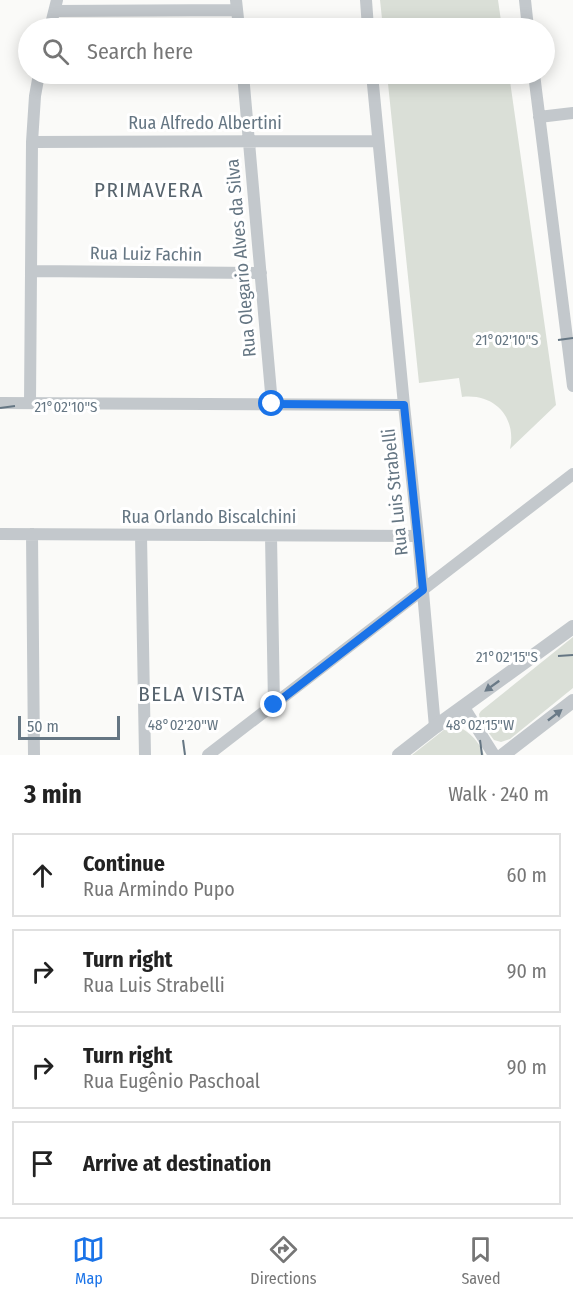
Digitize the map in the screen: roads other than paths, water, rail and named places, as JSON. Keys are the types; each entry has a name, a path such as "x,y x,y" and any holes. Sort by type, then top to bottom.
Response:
{"street":[{"path":"366,0 367,18"},
{"path":"525,0 527,18"},
{"path":"56,5 237,5"},
{"path":"30,403 32,142 37,84"},
{"name":"Rua Olegario Alves da Silva","path":"244,84 272,404"},
{"name":"Rua Luis Strabelli","path":"373,84 435,727"},
{"path":"535,84 573,386"},
{"path":"539,117 573,113"},
{"name":"Rua Alfredo Albertini","path":"32,142 378,141"},
{"name":"Rua Luiz Fachin","path":"31,271 261,273"},
{"path":"0,403 404,405"},
{"path":"208,755 573,474"},
{"name":"Rua Orlando Biscalchini","path":"0,534 418,536"},
{"path":"32,534 34,755"},
{"path":"141,535 145,755"},
{"path":"272,536 274,705"},
{"path":"399,755 573,627"},
{"path":"503,755 573,701"},
{"path":"463,706 494,755"}],"district":[{"name":"PRIMAVERA","path":"149,190"},
{"name":"BELA VISTA","path":"192,694"}]}
